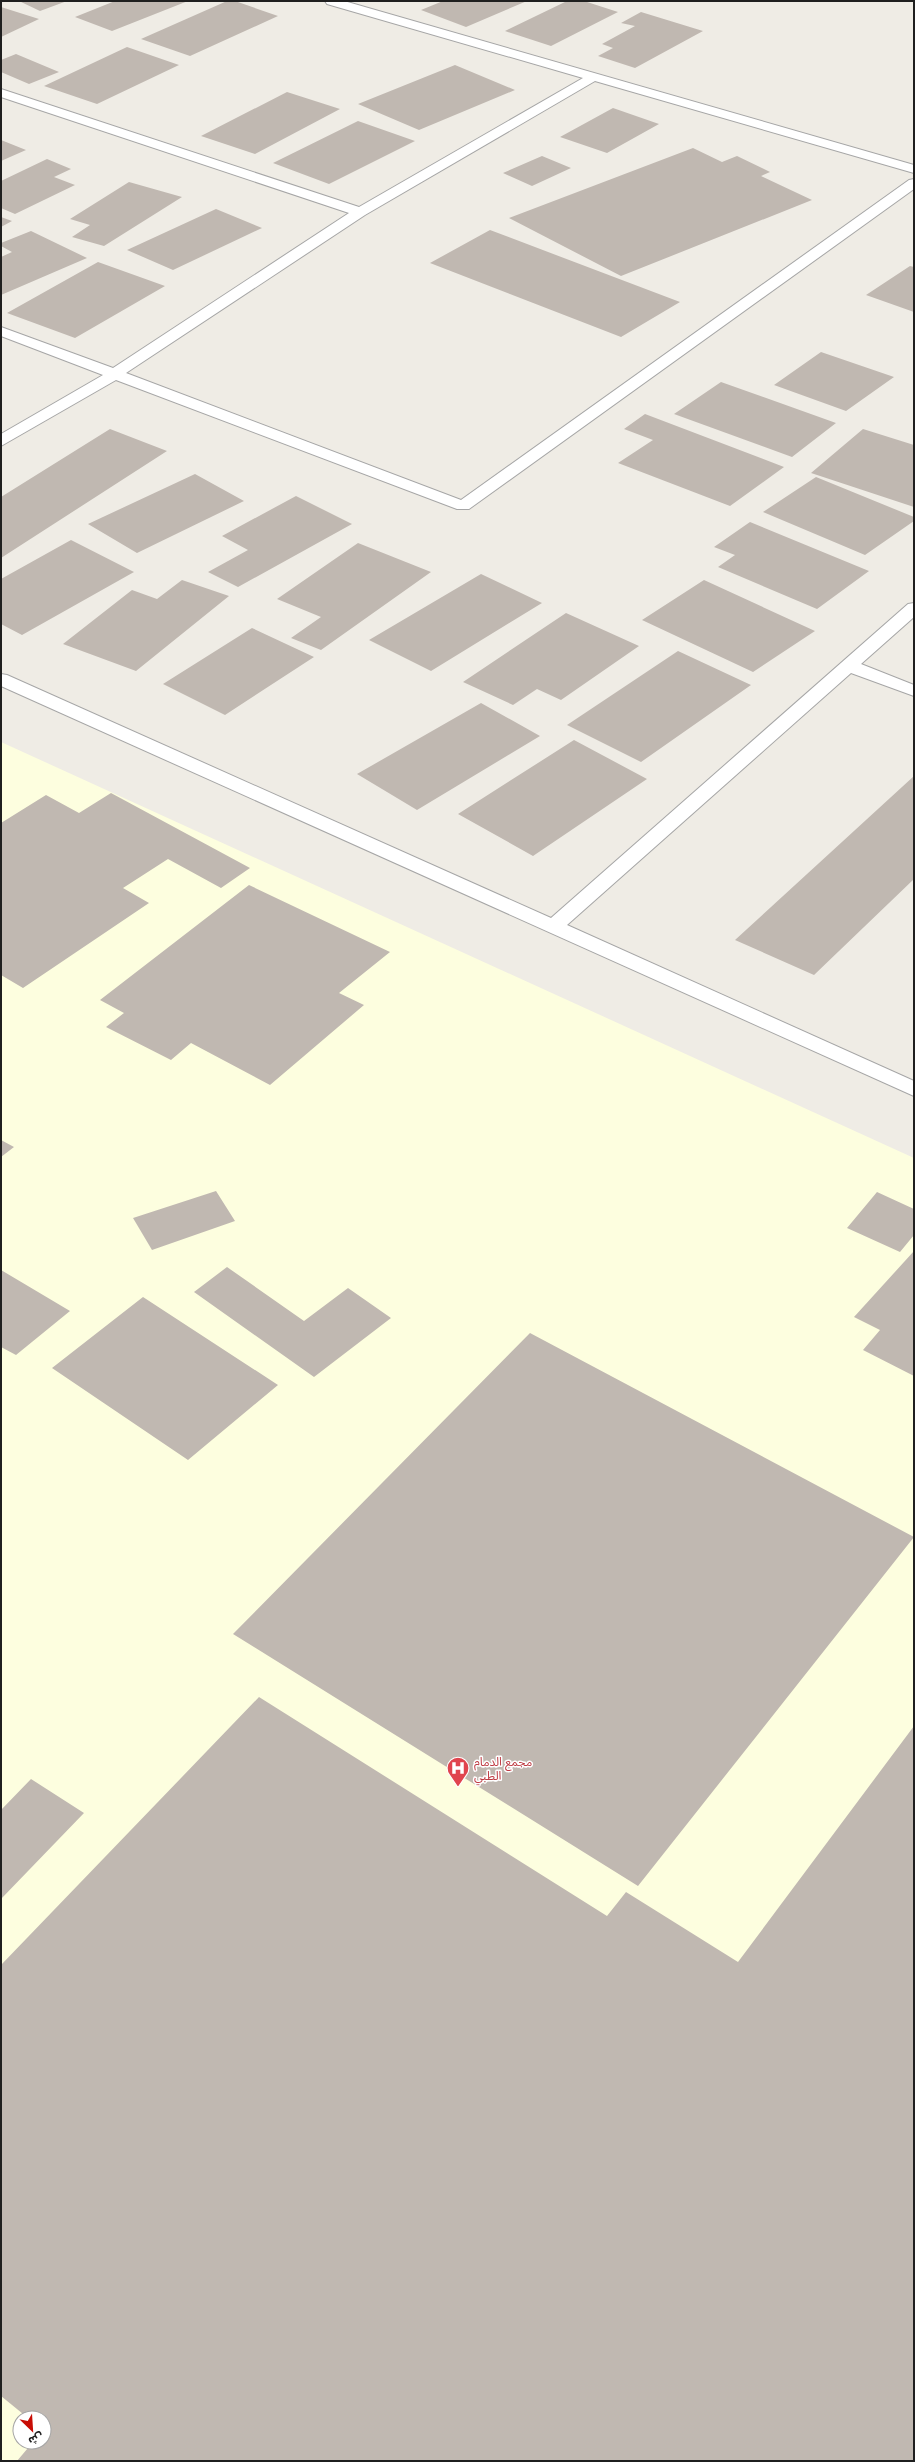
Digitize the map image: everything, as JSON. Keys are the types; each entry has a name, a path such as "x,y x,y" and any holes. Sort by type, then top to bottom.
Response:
{"street":[{"path":"331,1 914,169"},
{"path":"1,441 115,374 360,212 593,77"},
{"path":"1,93 360,212"},
{"path":"1,331 463,506 914,183"},
{"path":"554,927 914,608"},
{"path":"849,666 914,691"},
{"path":"1,679 914,1089"}],"shaded area":[{"name":"مجمع الدمام الطبي","path":"1,742 914,1158 914,2461 1,2461"}],"building":[{"path":"19,1 67,1 40,11"},
{"path":"115,1 188,1 112,31 75,17"},
{"path":"227,1 235,1 278,16 190,56 141,39"},
{"path":"443,1 527,1 466,27 421,10"},
{"path":"567,1 584,1 618,12 551,46 505,31"},
{"path":"1,7 39,19 1,37"},
{"path":"641,12 703,31 635,68 598,56 613,48 602,44 635,26 621,23"},
{"path":"127,47 179,65 97,104 44,86"},
{"path":"16,54 59,72 29,84 1,72 1,60"},
{"path":"455,65 515,90 419,130 358,104"},
{"path":"287,92 340,109 255,154 201,136"},
{"path":"613,108 659,124 607,153 560,137"},
{"path":"358,121 415,141 329,184 273,163"},
{"path":"1,140 26,150 1,161"},
{"path":"693,148 722,162 737,156 770,172 761,176 812,200 621,276 509,218"},
{"path":"542,156 571,168 532,186 503,173"},
{"path":"47,159 71,169 54,177 75,185 15,214 1,208 1,181"},
{"path":"129,182 182,197 104,246 72,237 90,225 70,219"},
{"path":"216,209 262,228 173,270 127,250"},
{"path":"1,217 12,221 1,227"},
{"path":"490,230 680,302 621,337 430,263"},
{"path":"31,231 87,258 1,295 1,257 12,252 1,246 1,243"},
{"path":"98,262 165,286 75,338 7,313"},
{"path":"910,266 914,267 914,312 866,295"},
{"path":"821,352 894,377 846,411 774,385"},
{"path":"721,382 836,423 792,457 674,414"},
{"path":"645,414 784,467 730,506 618,463 653,440 624,429"},
{"path":"110,429 167,451 1,558 1,497"},
{"path":"863,429 914,445 914,507 811,473"},
{"path":"195,474 244,501 137,553 88,524"},
{"path":"816,477 914,517 914,521 865,555 763,512"},
{"path":"296,496 352,524 238,587 208,572 248,550 222,536"},
{"path":"750,522 869,571 817,609 718,567 735,555 714,547"},
{"path":"71,540 134,572 22,635 1,624 1,579"},
{"path":"358,543 431,572 321,650 291,638 321,617 277,599"},
{"path":"481,574 542,603 431,671 369,640"},
{"path":"182,580 229,596 136,671 63,644 132,590 157,599"},
{"path":"704,580 815,631 753,672 642,620"},
{"path":"566,613 639,646 561,700 537,689 513,705 463,682"},
{"path":"252,628 314,657 225,715 163,684"},
{"path":"678,651 751,685 641,762 567,725"},
{"path":"481,703 540,736 417,810 357,774"},
{"path":"574,740 647,779 533,856 458,814"},
{"path":"914,776 914,879 814,975 735,940"},
{"path":"111,793 250,868 221,888 168,859 123,888 149,903 23,988 1,975 1,823 46,795 79,813"},
{"path":"249,885 390,952 339,993 364,1005 270,1085 191,1043 171,1060 106,1027 124,1013 100,1000"},
{"path":"1,1140 14,1147 1,1157"},
{"path":"216,1191 235,1221 152,1250 133,1218"},
{"path":"877,1192 914,1209 914,1235 900,1252 847,1228"},
{"path":"914,1251 914,1376 863,1350 880,1330 854,1317"},
{"path":"227,1267 304,1321 348,1288 391,1318 314,1377 194,1292"},
{"path":"1,1270 70,1311 16,1355 1,1347"},
{"path":"143,1297 278,1385 188,1460 52,1368"},
{"path":"530,1333 914,1537 638,1886 233,1634"},
{"path":"259,1697 607,1916 626,1892 738,1962 914,1726 914,2461 17,2461 26,2450 52,2450 52,2410 18,2410 1,2396 1,1965"},
{"path":"31,1779 84,1813 1,1899 1,1810"}],"place":[{"name":"مجمع الدمام الطبي","path":"458,1788"}]}
